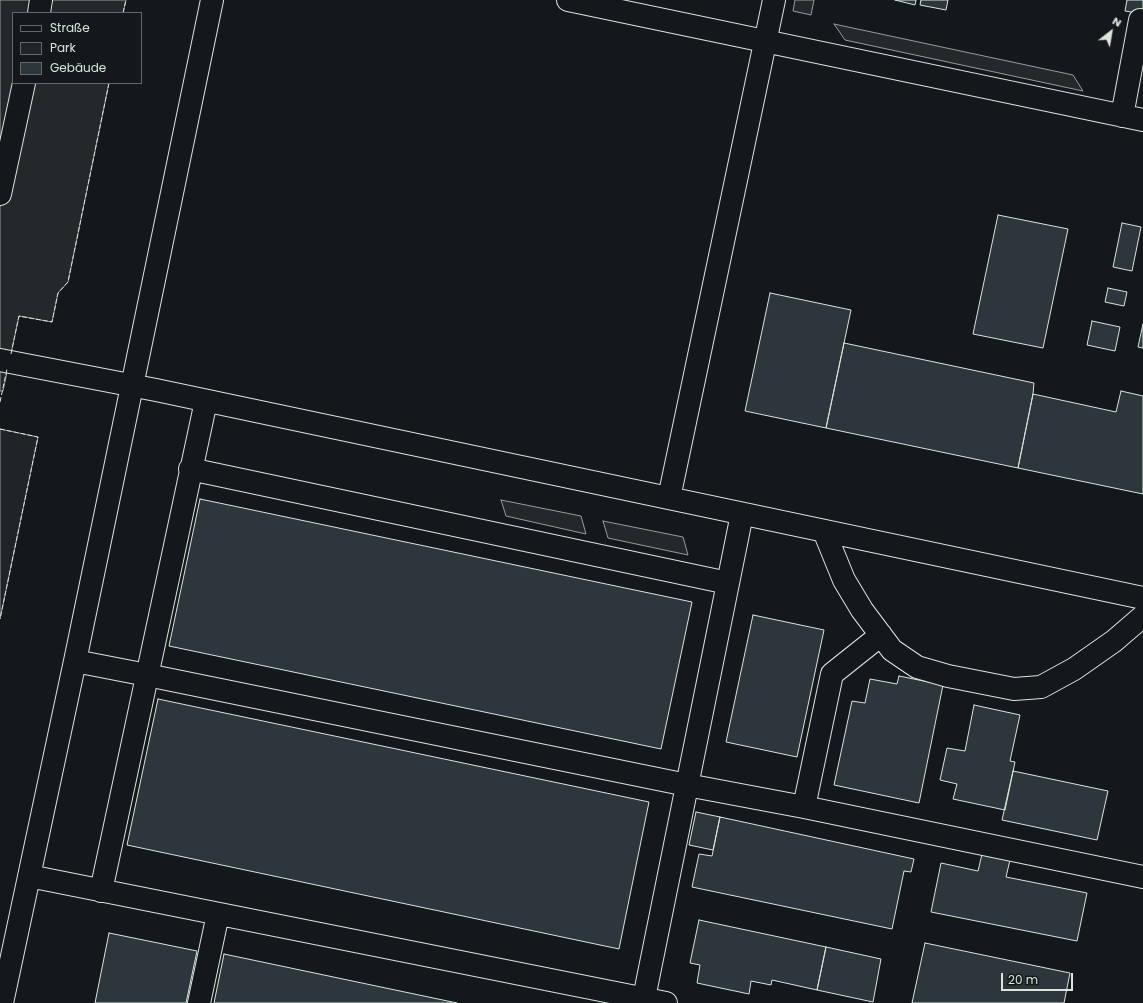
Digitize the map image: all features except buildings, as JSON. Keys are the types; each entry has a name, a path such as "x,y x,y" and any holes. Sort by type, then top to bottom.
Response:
{"lane":[{"path":"39,12 41,0"},
{"path":"2,1003 75,661 212,0"},
{"path":"568,0 1133,118 1140,20"},
{"path":"669,498 774,0"},
{"path":"0,194 24,84"},
{"path":"5,361 206,401 1143,598"},
{"path":"101,891 190,469 206,401"},
{"path":"190,469 728,583"},
{"path":"643,1001 742,514"},
{"path":"824,531 844,580 862,610 892,650 917,667 948,676 1014,689 1041,687 1074,669 1114,641 1143,616"},
{"path":"804,808 832,674 881,635"},
{"path":"75,661 687,786 804,808 1143,877"},
{"path":"29,876 643,1001 666,1003"},
{"path":"199,1003 218,914"}],"green space":[{"path":"0,429 38,437 0,619"}],"shaded area":[{"path":"0,0 126,0 123,12 12,12 12,84 109,84 68,282 58,293 52,322 19,316 3,391 0,391"},
{"path":"795,0 814,0 811,15 793,11"},
{"path":"834,24 1073,75 1083,91 845,40"},
{"path":"501,500 581,516 586,534 506,516"},
{"path":"603,521 683,537 688,555 608,538"}],"fence":[{"path":"123,12 126,0"},
{"path":"11,354 19,316 52,322 58,293 68,282 109,84"},
{"path":"0,402 7,369"},
{"path":"0,429 38,437 0,619"}]}
